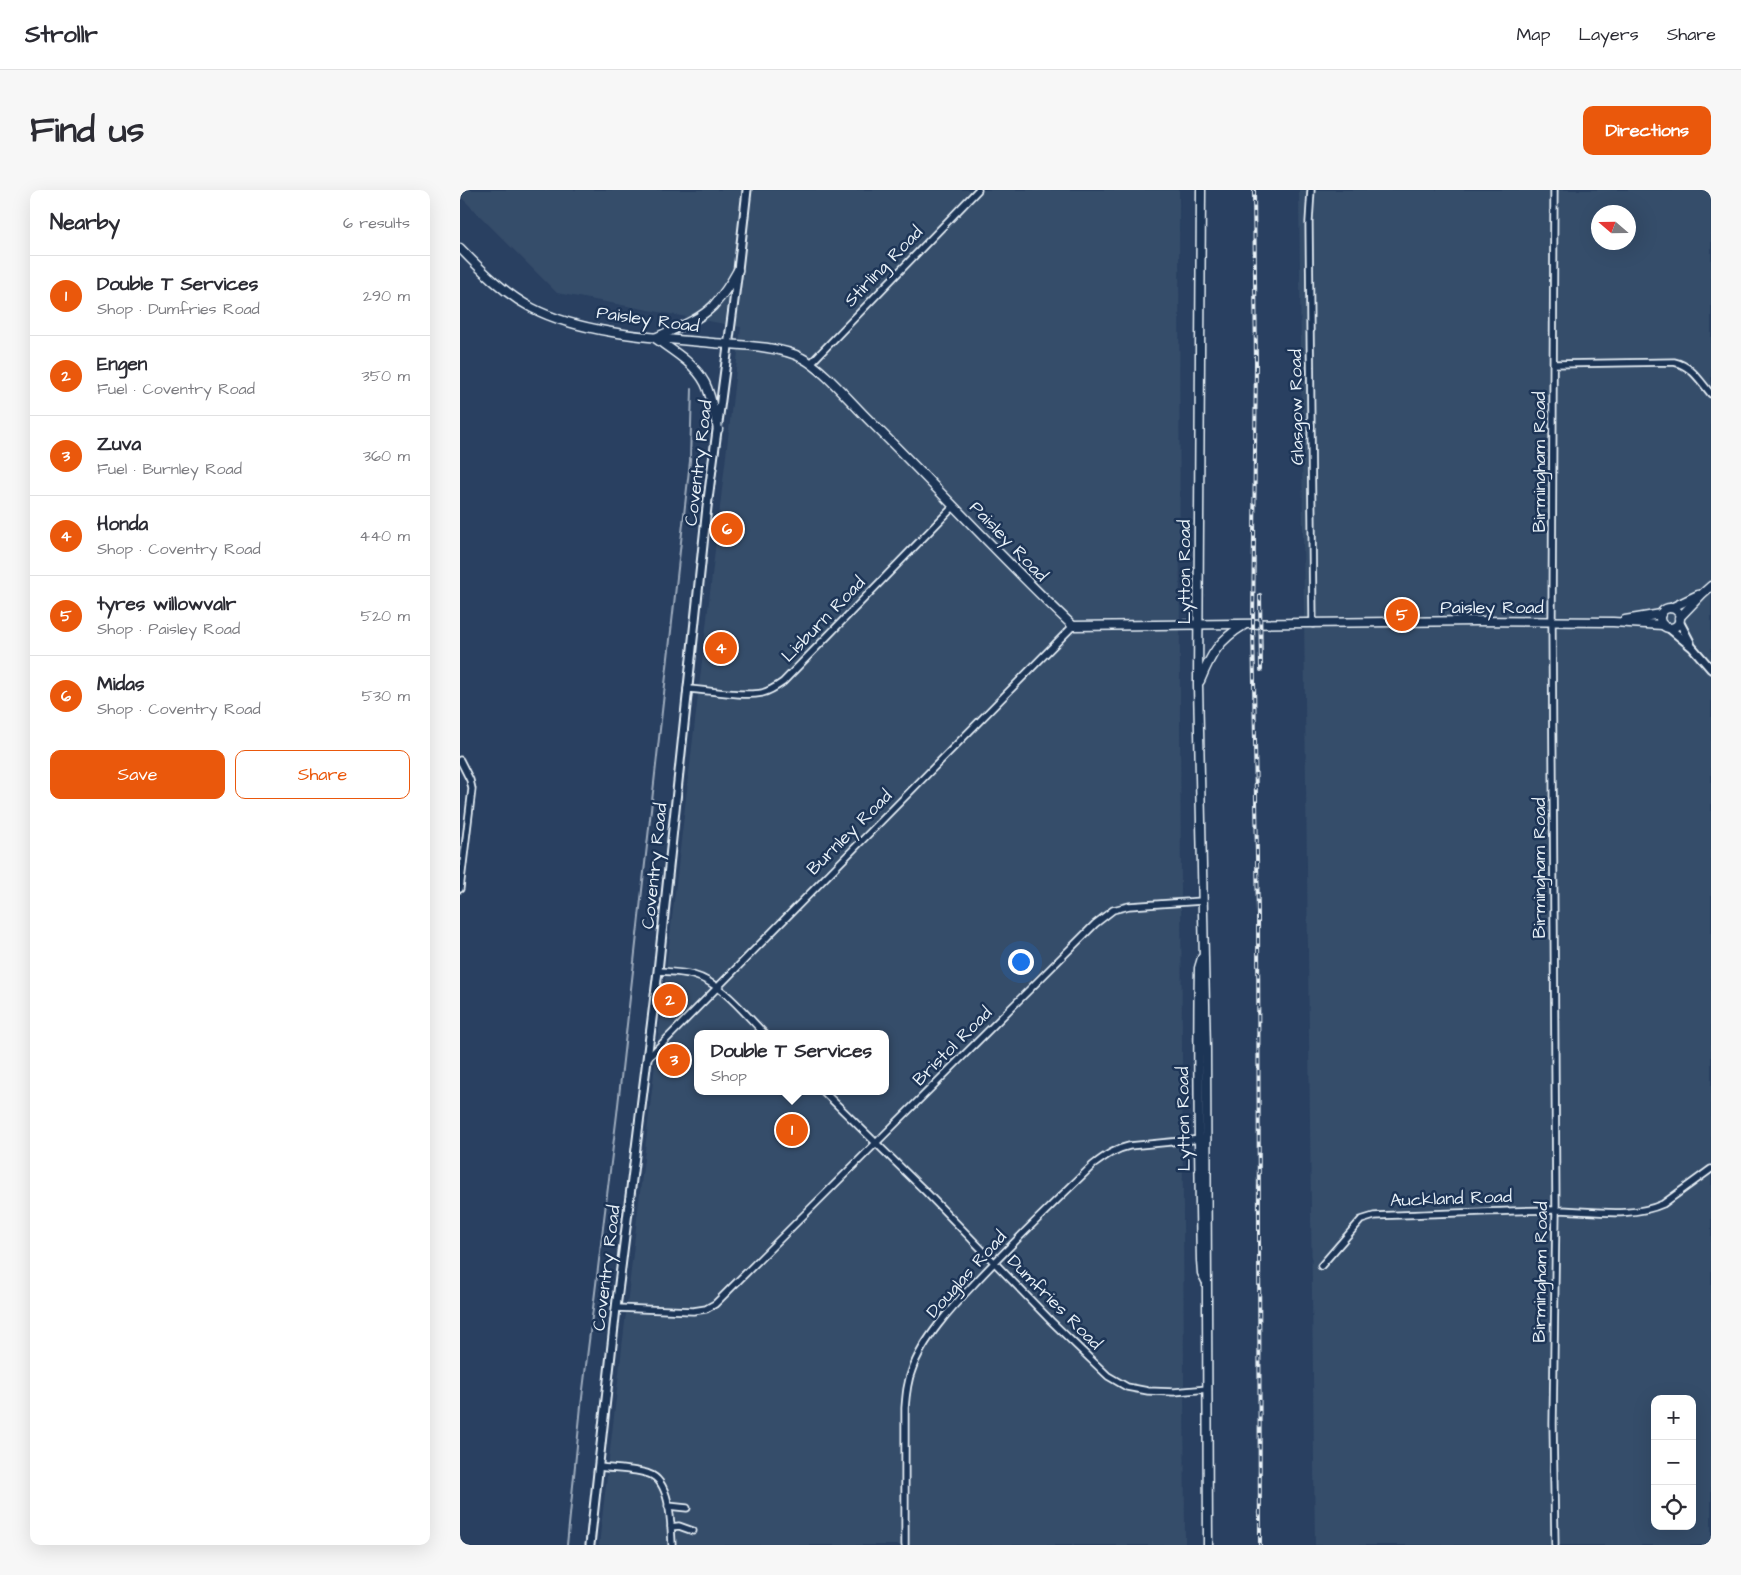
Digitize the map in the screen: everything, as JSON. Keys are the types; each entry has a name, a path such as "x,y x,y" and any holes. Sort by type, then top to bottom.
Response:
{"main road":[{"name":"Lytton Road","path":"1201,190 1198,685 1203,954 1205,968 1202,1139 1208,1273 1206,1282 1208,1545"},
{"name":"Paisley Road","path":"460,248 493,281 516,298 546,314 573,324 655,338 728,344 790,352 811,363 1072,626 1245,623 1552,622 1614,622 1666,626"},
{"path":"718,429 709,394 702,378 689,363 655,338 695,319 712,307 724,294 738,270"},
{"path":"1702,594 1664,610 1660,620 1666,626 1675,626 1711,586"},
{"path":"1671,608 1676,611 1679,620"},
{"name":"Paisley Road","path":"1614,622 1661,614"},
{"path":"1198,685 1214,651 1232,632 1245,623"}],"street":[{"name":"Coventry Road","path":"590,1545 616,1308 658,971 707,507 747,190"},
{"name":"Stirling Road","path":"811,363 978,190"},
{"name":"Glasgow Road","path":"1311,190 1309,222 1313,624"},
{"name":"Birmingham Road","path":"1554,190 1552,622 1556,1210 1555,1545"},
{"path":"1554,364 1674,362 1686,366 1692,371 1711,394"},
{"name":"Lisburn Road","path":"688,689 752,694 764,693 773,689 783,682 954,506"},
{"path":"1679,620 1692,647"},
{"name":"Burnley Road","path":"647,1059 1072,626"},
{"path":"1666,626 1692,647 1711,669"},
{"path":"460,760 470,780 472,789 460,889"},
{"name":"Bristol Road","path":"616,1308 693,1311 706,1309 711,1306 876,1144 1095,924 1113,910 1129,906 1202,901"},
{"path":"658,971 682,972 694,975 718,987 761,1030"},
{"name":"Dumfries Road","path":"827,1095 1108,1376 1127,1386 1148,1391 1208,1390"},
{"name":"Douglas Road","path":"905,1545 905,1408 912,1370 919,1354 942,1320 994,1262 1093,1165 1107,1154 1119,1148 1129,1146 1202,1139"},
{"name":"Auckland Road","path":"1321,1266 1361,1220 1374,1216 1556,1210 1631,1212 1654,1208 1674,1197 1711,1169"},
{"path":"599,1466 650,1474 660,1480 665,1489 672,1545"},
{"path":"668,1506 687,1508"},
{"path":"671,1527 679,1526 693,1530"}],"shaded area":[{"path":"460,190 1179,190 1185,1545 599,1545 741,327 557,293 460,196"},
{"path":"1299,190 1711,190 1711,1545 1315,1545"}],"waterway":[{"path":"567,1545 581,1406 617,1114 690,461 692,389"}],"railway":[{"path":"1254,190 1256,363 1253,624 1258,915 1260,1545"},
{"path":"1260,595 1261,670"}],"place":[{"name":"Midas","path":"727,529"},
{"name":"tyres willowvalr","path":"1402,615"},
{"name":"Honda","path":"721,648"},
{"name":"Engen","path":"670,1000"},
{"name":"Zuva","path":"674,1060"},
{"name":"Double T Services","path":"792,1130"}]}
